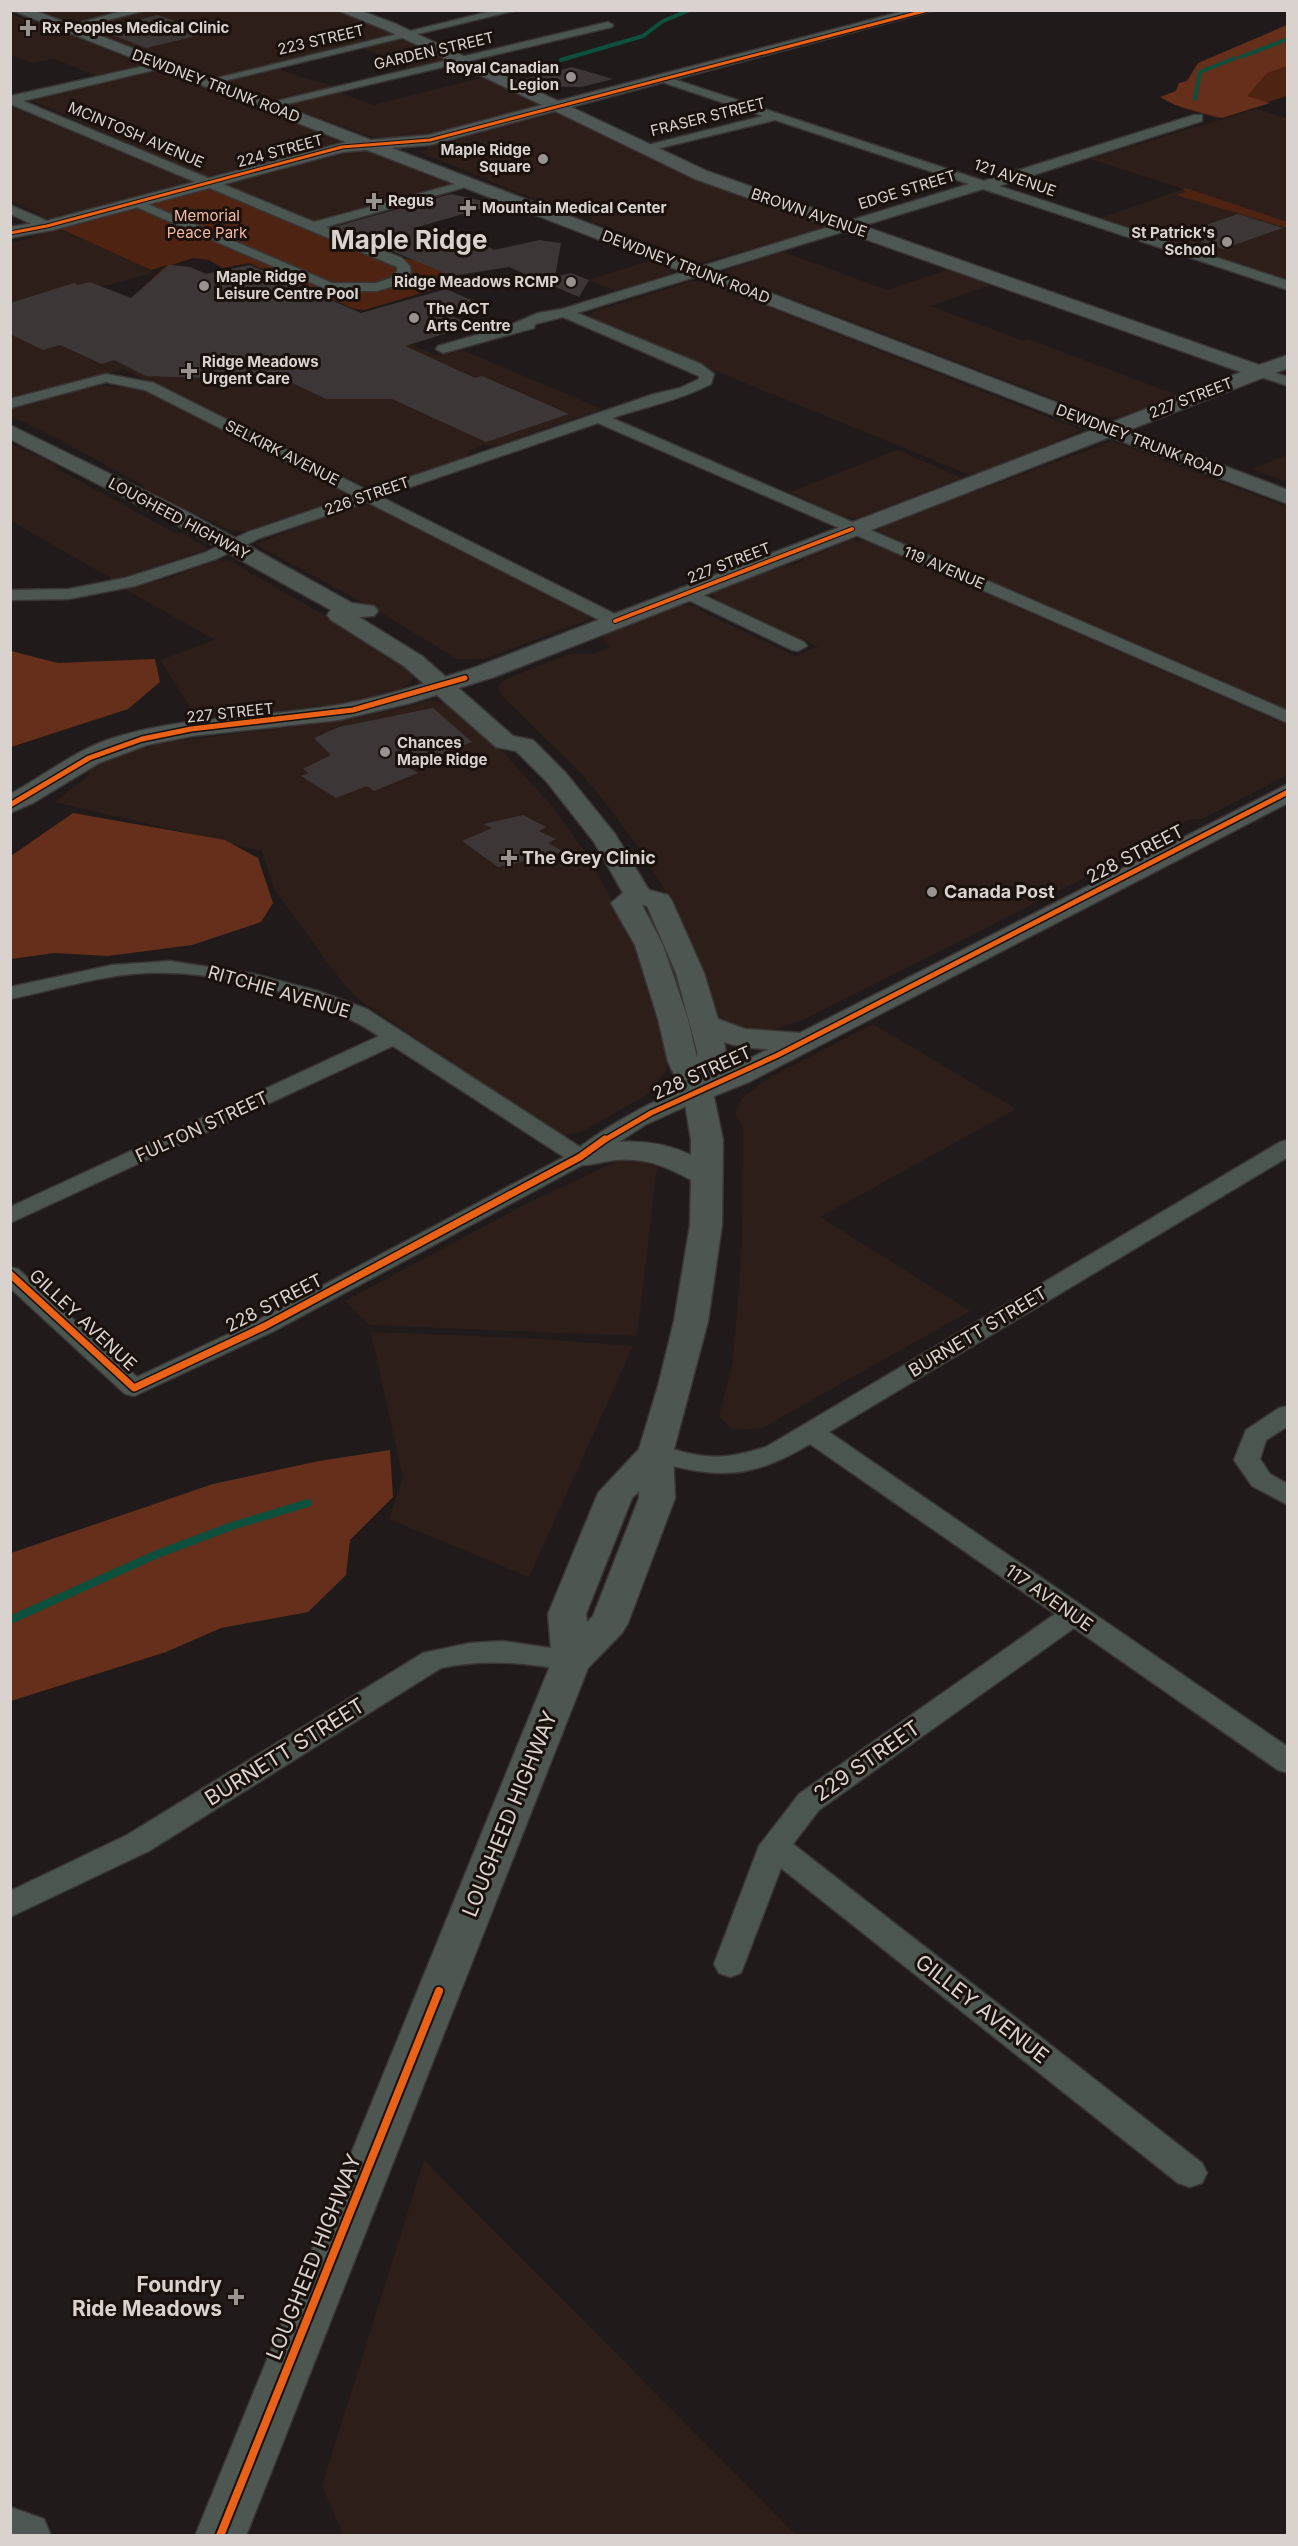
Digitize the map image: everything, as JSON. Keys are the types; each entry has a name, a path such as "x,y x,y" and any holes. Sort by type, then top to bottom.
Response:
{"main road":[{"name":"DEWDNEY TRUNK ROAD","path":"18,10 1287,498"},
{"name":"BROWN AVENUE","path":"344,10 408,35 560,106 701,176 1260,372"},
{"path":"861,10 887,21"},
{"name":"224 STREET","path":"10,233 31,227 47,226 342,147 430,140 928,10"},
{"name":"224 STREET","path":"408,160 430,140"},
{"name":"224 STREET","path":"10,240 42,232 47,226"},
{"name":"227 STREET","path":"10,805 77,764 117,746 143,738 191,729 334,714 379,705 454,682 1287,361"},
{"name":"LOUGHEED HIGHWAY","path":"10,431 231,546 346,609 339,615 454,682 506,742 524,745 556,777 589,817 638,896"},
{"name":"228 STREET","path":"698,1092 738,1076 1287,792"},
{"name":"LOUGHEED HIGHWAY","path":"220,2535 571,1661 609,1623 639,1550 657,1498 655,1454 691,1321 706,1225 706,1140 698,1092 682,1062 673,1019 649,945 625,903 638,896 658,901 685,960 706,1024 712,1058 698,1092"},
{"path":"706,1024 741,1038 805,1040"},
{"path":"580,1157 616,1149 651,1150 674,1157 705,1174"},
{"path":"10,2531 26,2535"}],"street":[{"path":"65,28 142,10"},
{"name":"223 STREET","path":"207,82 512,10"},
{"name":"GARDEN STREET","path":"266,105 608,25"},
{"path":"11,100 163,65"},
{"name":"121 AVENUE","path":"663,79 1287,286"},
{"name":"MCINTOSH AVENUE","path":"11,100 399,262 404,270 403,276 388,284 371,288 323,285 133,203"},
{"name":"FRASER STREET","path":"648,149 777,116"},
{"name":"EDGE STREET","path":"442,349 514,328 536,318 560,314 846,226 1064,163 1092,154 1094,150 1198,118"},
{"path":"314,226 470,184"},
{"path":"10,209 47,226"},
{"path":"560,314 687,375 686,382 669,389 659,397"},
{"name":"226 STREET","path":"10,595 60,595 112,587 195,561 254,535 368,496 659,397 700,386 708,377 702,370 560,314"},
{"name":"BROWN AVENUE","path":"1260,372 1287,382"},
{"name":"SELKIRK AVENUE","path":"10,404 106,378 149,386 615,621"},
{"name":"119 AVENUE","path":"600,418 1287,718"},
{"path":"686,592 798,646"},
{"name":"RITCHIE AVENUE","path":"10,993 144,967 208,971 339,1005 359,1014 580,1157"},
{"name":"FULTON STREET","path":"10,1216 394,1037"},
{"name":"228 STREET","path":"134,1388 266,1326 580,1157 607,1136 641,1117 698,1092"},
{"name":"BURNETT STREET","path":"655,1454 694,1463 746,1465 776,1453 1287,1147"},
{"name":"GILLEY AVENUE","path":"10,1274 134,1388"},
{"path":"1287,1414 1255,1436 1246,1460 1261,1480 1287,1496"},
{"name":"117 AVENUE","path":"812,1433 1287,1762"},
{"name":"229 STREET","path":"730,1964 774,1846 809,1802 1073,1615"},
{"name":"BURNETT STREET","path":"10,1905 138,1843 433,1660 471,1651 512,1650 571,1661"},
{"name":"GILLEY AVENUE","path":"774,1846 1190,2173"}],"shaded area":[{"path":"122,10 126,12 70,23 34,11"},
{"path":"331,10 395,34 212,78 83,29 83,26 153,11"},
{"path":"10,14 49,26 144,65 98,76 54,59 32,63 11,55"},
{"path":"1287,25 1287,66 1267,73 1247,96 1270,103 1222,118 1175,105 1160,97 1176,91 1179,83 1187,81 1198,63"},
{"path":"403,39 410,40 446,59 413,69 360,47"},
{"path":"276,68 335,86 273,100 226,82"},
{"path":"156,71 265,111 340,142 208,177 32,101"},
{"path":"485,77 543,105 412,140 384,141 283,105 335,91 374,105"},
{"path":"11,107 191,180 191,182 62,218 40,218 38,213 11,201"},
{"path":"1256,109 1287,118 1287,282 1098,219 1184,189 1090,159"},
{"name":"Maple Ridge Square","path":"549,113 563,113 829,226 700,263 604,225 593,223 590,220 592,217 566,212 422,153 430,146"},
{"path":"352,150 367,150 455,185 316,223 223,186 221,183"},
{"path":"59,228 151,270 152,273 100,287 193,332 345,315 437,356 462,350 602,409 511,440 504,445 484,445 468,451 464,458 373,487 361,484 123,369 67,386 37,390 11,398 11,244"},
{"path":"781,251 887,290 953,268 996,283 930,306 1024,341 1028,339 1177,395 1121,417 1102,417 722,272"},
{"path":"649,261 668,268 671,274 616,291 588,280"},
{"path":"692,281 704,282 1081,430 1030,454 970,475 589,319 593,312"},
{"path":"95,386 142,388 346,491 346,497 247,531 232,531 145,490 143,485 52,436 22,421 11,419 10,408"},
{"path":"1112,441 1287,507 1287,710 879,532 880,526"},
{"path":"11,444 55,464 56,468 175,533 183,533 208,549 114,580 11,521"},
{"path":"897,450 962,478 858,518 840,516 790,492"},
{"path":"1287,455 1287,482 1252,469"},
{"path":"356,505 375,506 588,614 590,619 484,659 457,659 380,612 255,544"},
{"path":"851,540 866,541 1287,725 1287,775 1204,818 1188,820 1171,829 1171,834 1160,840 803,1020 775,1029 752,1033 726,1022 714,1009 670,899 639,848 608,806 579,771 504,698 498,689 501,682 511,677 569,654 594,654 610,647 604,641 604,636 681,605 696,606 707,614 795,656 818,647 715,599 712,594 720,588 785,566 795,565 806,558"},
{"path":"218,560 232,562 360,636 407,668 413,673 413,680 401,689 347,703 198,720 160,660 215,640 125,589 169,578"},
{"path":"11,651 58,663 155,659 160,682 128,709 11,747"},
{"path":"430,701 449,703 483,730 551,805 588,856 630,934 639,958 666,1054 667,1070 645,1096 581,1132 566,1135 554,1131 358,999 342,982 274,889 262,851 55,802 87,777 92,766 154,744 347,720"},
{"path":"73,813 225,840 258,858 273,903 261,922 192,945 108,956 55,953 11,959 11,856"},
{"path":"873,1024 1016,1109 820,1217 970,1311 762,1428 733,1430 719,1416 733,1361 742,1245 743,1128 735,1113 742,1098 770,1077"},
{"path":"627,1156 657,1167 637,1336 370,1325 345,1301 520,1207"},
{"path":"371,1332 525,1338 633,1346 529,1577 389,1519 403,1478"},
{"path":"390,1450 393,1497 350,1540 346,1575 308,1612 221,1628 166,1652 11,1701 11,1553 213,1484 319,1461"},
{"path":"424,2160 796,2535 343,2534 322,2486"}],"green space":[{"path":"1287,47 1287,96 1217,118 1179,107 1204,99"},
{"name":"Memorial Peace Park","path":"209,187 317,229 331,228 345,231 402,258 417,260 434,258 460,272 446,286 364,310 354,309 249,263 223,268 209,260 193,258 171,265 190,267 206,274 233,269 141,289 167,265 151,270 59,228 126,210 149,207 148,204"},
{"path":"1185,188 1287,222 1287,228 1176,195 1186,192 1183,190"}],"building":[{"path":"158,15 209,33 146,48 97,29"},
{"name":"Royal Canadian Legion","path":"572,67 613,79 581,87 531,86 520,80"},
{"path":"451,194 498,204 418,227 482,243 494,250 539,240 561,243 555,277 571,273 589,280 579,297 509,267 452,276 334,227"},
{"name":"St Patrick's School","path":"1238,214 1283,228 1223,249 1179,234"},
{"path":"169,265 190,267 206,274 250,265 361,313 446,289 478,303 445,313 473,325 405,346 475,378 482,376 569,414 486,442 392,399 326,399 288,381 146,376 114,360 102,364 60,345 43,350 10,334 10,303 74,283 78,285 90,282 131,298"},
{"name":"Chances Maple Ridge","path":"433,708 472,742 409,768 418,773 374,791 367,786 336,798 301,776 309,773 303,769 331,755 314,738 339,727"},
{"path":"523,815 546,827 539,831 556,839 548,843 564,852 498,867 462,841 492,828 483,824"}],"waterway":[{"path":"561,60 643,36 663,21 690,10"},
{"path":"1241,57 1288,39"},
{"path":"1195,99 1200,72 1235,58"},
{"path":"10,1620 155,1555 232,1526 308,1503"}],"cycle path":[{"path":"10,233 32,227 47,226 342,147 430,140 675,74 928,10"},
{"path":"615,621 852,529"},
{"path":"10,805 89,758 103,751 142,739 191,729 353,710 410,696 465,678"},
{"path":"10,1274 134,1388 265,1326 580,1157 651,1113 778,1055 1288,792"},
{"path":"220,2536 439,1991"}],"place":[{"name":"Rx Peoples Medical Clinic","path":"28,28"},
{"name":"Royal Canadian Legion","path":"571,77"},
{"name":"Maple Ridge Square","path":"543,159"},
{"name":"Regus","path":"374,201"},
{"name":"Mountain Medical Center","path":"468,208"},
{"name":"St Patrick's School","path":"1227,242"},
{"name":"Ridge Meadows RCMP","path":"571,282"},
{"name":"Maple Ridge Leisure Centre Pool","path":"204,286"},
{"name":"The ACT Arts Centre","path":"414,318"},
{"name":"Ridge Meadows Urgent Care","path":"189,371"},
{"name":"Chances Maple Ridge","path":"385,752"},
{"name":"The Grey Clinic","path":"509,858"},
{"name":"Canada Post","path":"932,892"},
{"name":"Foundry Ride Meadows","path":"236,2297"}],"district":[{"name":"Maple Ridge","path":"409,240"}]}
